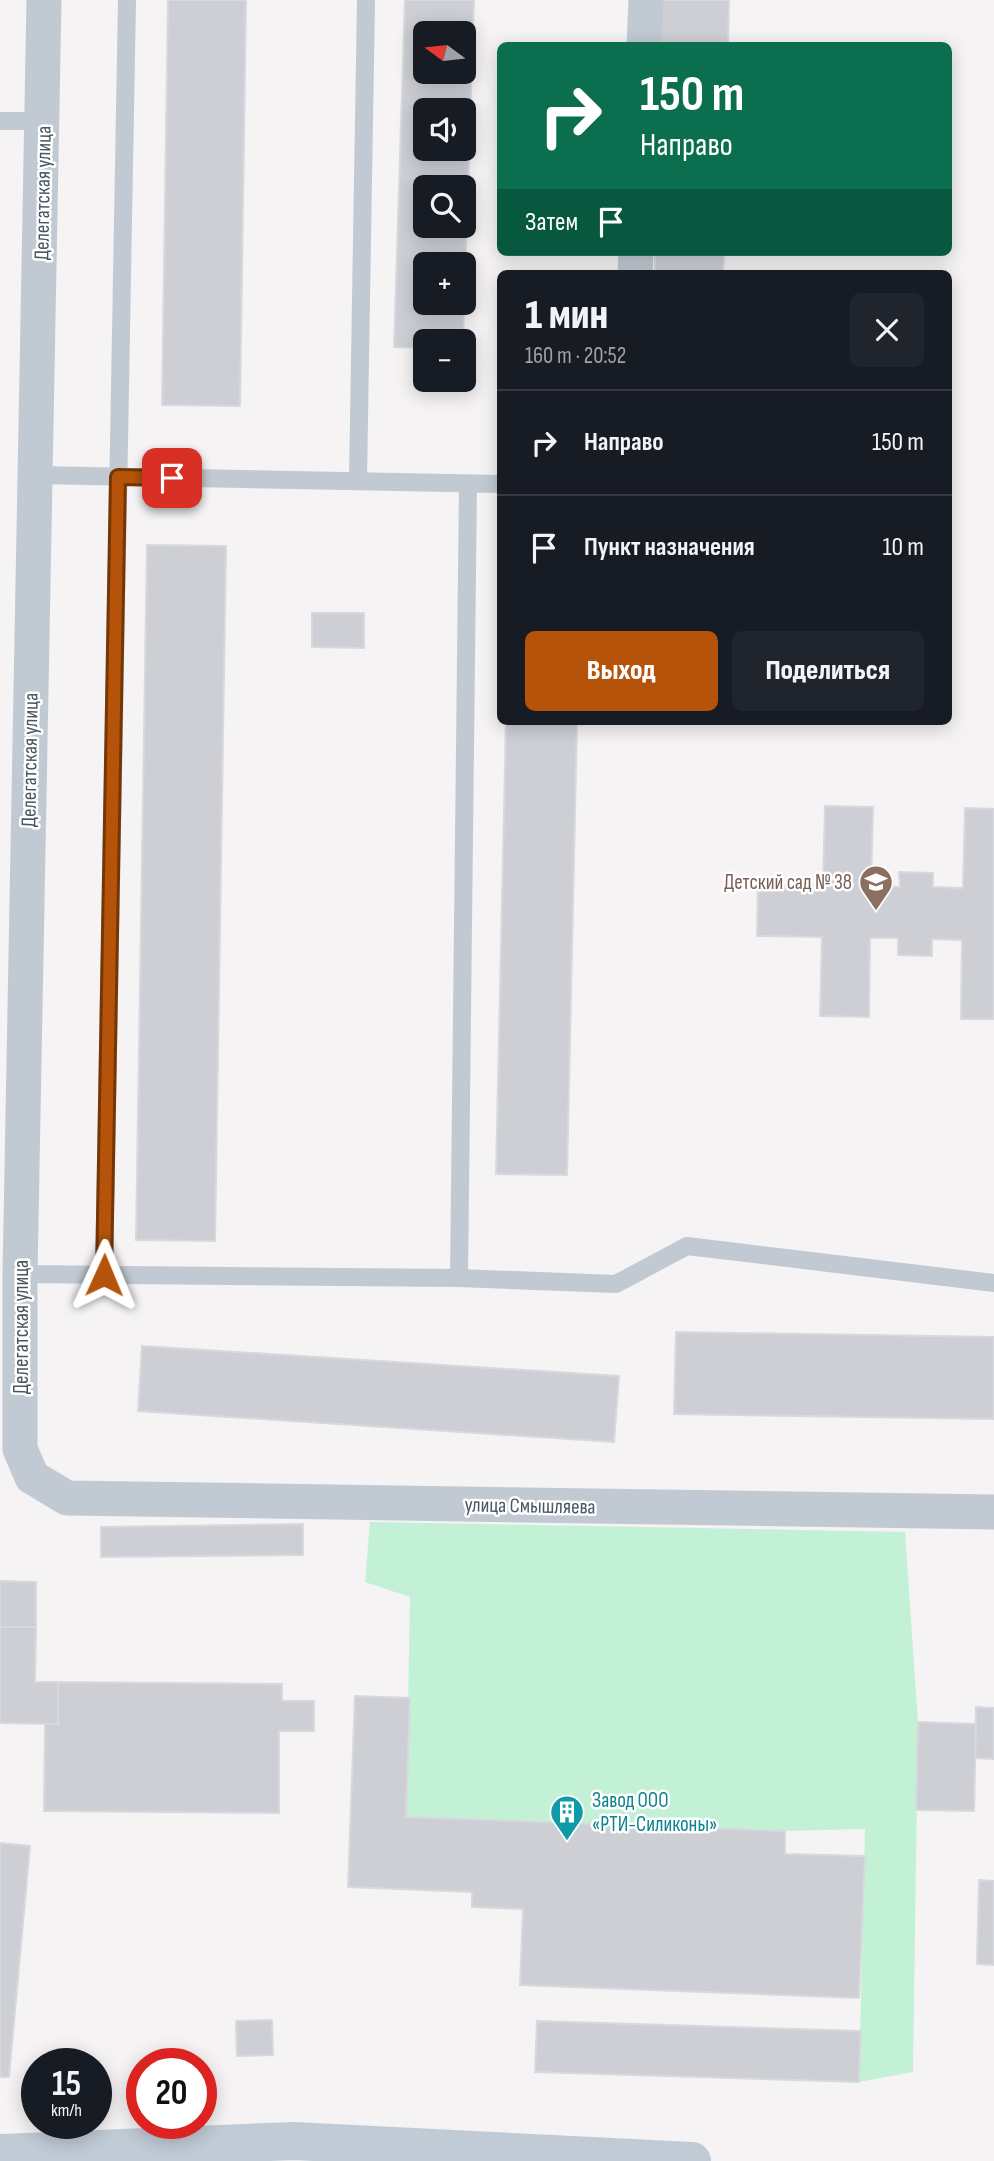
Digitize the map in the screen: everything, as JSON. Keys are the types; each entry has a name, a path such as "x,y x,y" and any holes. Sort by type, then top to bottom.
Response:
{"main road":[{"path":"0,2153 294,2141 692,2161"}],"street":[{"name":"Делегатская улица","path":"44,0 44,121 20,1274 20,1449 32,1477 67,1498"},
{"path":"644,42 646,0"},
{"name":"улица Смышляева","path":"67,1498 994,1511"}],"lane":[{"path":"104,1275 127,0"},
{"path":"358,480 366,0"},
{"path":"0,121 44,121"},
{"path":"37,475 497,484"},
{"path":"459,1278 468,484"},
{"path":"20,1274 459,1278 616,1284 687,1245 994,1283"}],"green space":[{"path":"370,1522 905,1532 918,1722 913,2072 859,2082 865,1829 785,1831 406,1817 410,1597 365,1582"}],"building":[{"path":"168,0 246,0 240,406 162,405"},
{"path":"405,0 474,0 473,21 413,21 413,84 471,84 471,98 413,98 413,161 469,161 468,175 413,175 413,238 466,238 466,252 413,252 413,315 464,315 463,329 413,329 413,348 394,347"},
{"path":"661,0 729,0 728,42 660,42"},
{"path":"655,256 724,256 723,270 655,270"},
{"path":"147,545 226,546 215,1241 136,1240"},
{"path":"312,613 364,613 364,648 312,647"},
{"path":"506,725 577,725 567,1175 496,1174"},
{"name":"Детский сад № 38","path":"825,806 873,807 871,886 900,887 899,872 933,873 933,887 963,888 965,808 994,809 994,1019 961,1019 962,940 932,939 932,956 898,955 898,938 870,938 869,1017 820,1016 822,937 757,936 758,884 823,885"},
{"path":"676,1332 994,1337 994,1419 674,1414"},
{"path":"142,1346 619,1376 614,1442 138,1411"},
{"path":"303,1524 303,1555 101,1557 101,1527"},
{"path":"0,1581 36,1582 36,1627 0,1627"},
{"path":"0,1627 36,1627 35,1682 58,1682 58,1724 0,1723"},
{"path":"58,1682 282,1684 282,1701 314,1701 314,1731 279,1731 279,1813 44,1811 45,1724 58,1724"},
{"name":"Завод ООО «РТИ-Силиконы»","path":"355,1696 410,1698 406,1817 785,1831 785,1854 865,1856 859,1998 520,1985 523,1909 472,1907 472,1892 348,1887"},
{"path":"976,1707 994,1708 994,1759 975,1758"},
{"path":"918,1722 976,1724 974,1811 916,1810"},
{"path":"0,1843 30,1846 9,2077 0,2077"},
{"path":"979,1880 994,1881 994,1965 977,1964"},
{"path":"272,2020 273,2055 237,2056 236,2021"},
{"path":"537,2021 861,2031 859,2082 535,2072"}],"place":[{"name":"Детский сад № 38","path":"876,912"},
{"name":"Завод ООО «РТИ-Силиконы»","path":"567,1842"}],"route":[{"path":"104,1275 118,477 172,478"}]}
